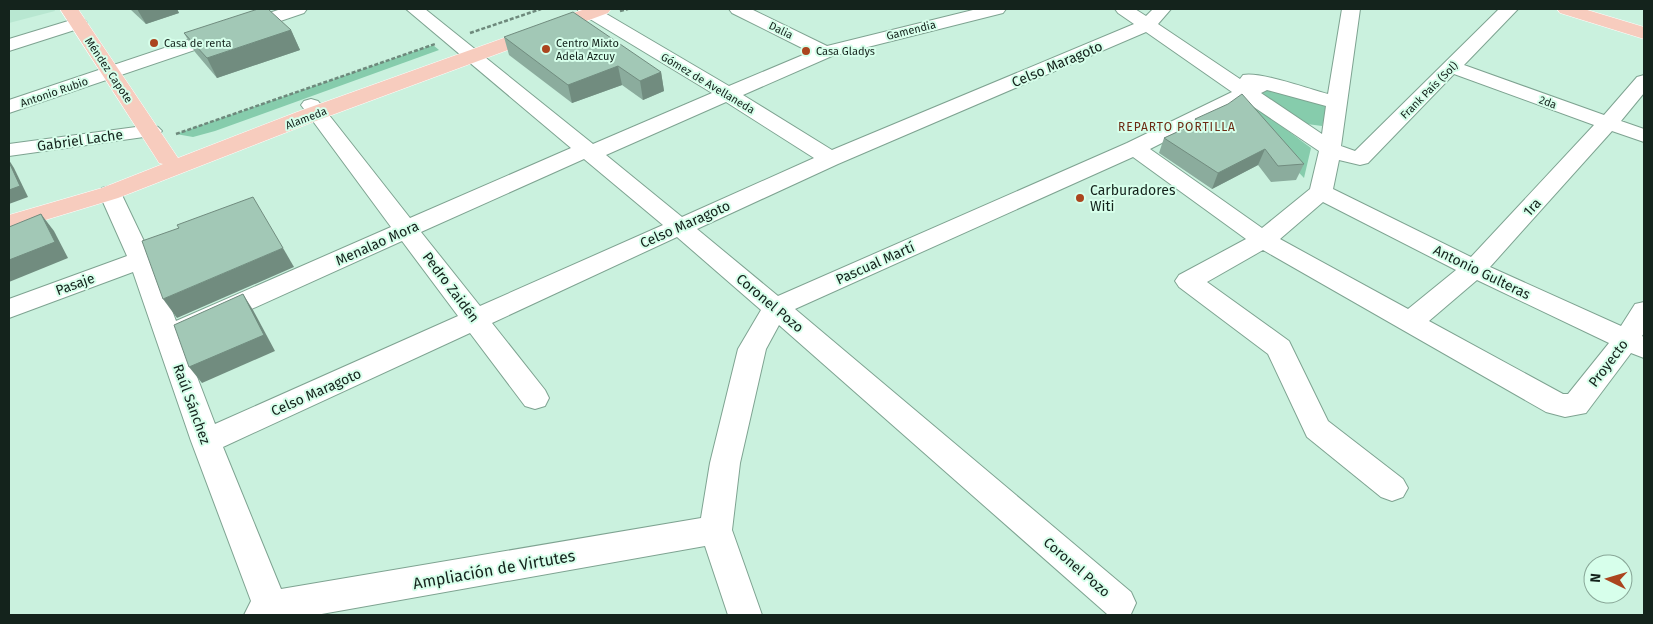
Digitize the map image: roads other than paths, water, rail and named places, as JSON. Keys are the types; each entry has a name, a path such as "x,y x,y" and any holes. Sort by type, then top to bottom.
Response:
{"main road":[{"path":"1566,9 1644,34"},
{"name":"Alameda","path":"9,222 311,112 463,48 589,10"},
{"name":"Méndez Capote","path":"73,13 110,72 163,141"},
{"name":"Alameda","path":"9,222 60,208 118,183 163,141 182,144 210,142 311,112"},
{"path":"163,141 186,158 311,112"},
{"path":"60,208 164,164 163,141"}],"street":[{"name":"Antonio Rubio","path":"9,107 298,9"},
{"name":"Coronel Pozo","path":"415,9 776,307 1119,603"},
{"name":"Dalia","path":"738,9 824,52"},
{"name":"Gamendia","path":"824,52 997,9"},
{"path":"1124,9 1155,17 1222,75 1257,88 1336,102"},
{"path":"1351,9 1336,102 1336,152 1321,192 1262,240 1188,281 1279,348 1317,428 1392,488"},
{"name":"Frank País (Sol)","path":"1336,152 1360,158 1509,9"},
{"name":"Gómez de Avellaneda","path":"589,10 830,159"},
{"path":"9,45 73,13"},
{"name":"Celso Maragoto","path":"206,441 679,226 1155,17"},
{"name":"Menalao Mora","path":"167,336 408,229 824,52"},
{"name":"2da","path":"1452,67 1644,136"},
{"name":"1ra","path":"1409,323 1474,269 1644,81"},
{"path":"1257,88 1336,152"},
{"name":"Pascual Martí","path":"776,307 1135,148 1257,88"},
{"name":"Pedro Zaidén","path":"311,112 408,229 535,398"},
{"name":"Gabriel Lache","path":"9,150 163,141"},
{"path":"1135,148 1262,240 1409,323"},
{"name":"Raúl Sánchez","path":"118,183 167,336 269,613"},
{"name":"Antonio Gulteras","path":"1321,192 1474,269 1635,344"},
{"name":"Pasaje","path":"9,308 142,260"},
{"path":"745,615 716,530 725,463 752,349 776,307"},
{"name":"Proyecto","path":"1409,323 1556,404 1565,406 1576,405 1635,344 1644,311"},
{"name":"Ampliación de Virtutes","path":"269,613 716,530"}],"place":[{"name":"Casa de renta","path":"154,43"},
{"name":"Centro Mixto Adela Azcuy","path":"546,49"},
{"name":"Casa Gladys","path":"806,51"},
{"name":"Carburadores Witi","path":"1080,198"}],"district":[{"name":"REPARTO PORTILLA","path":"1177,127"}]}
